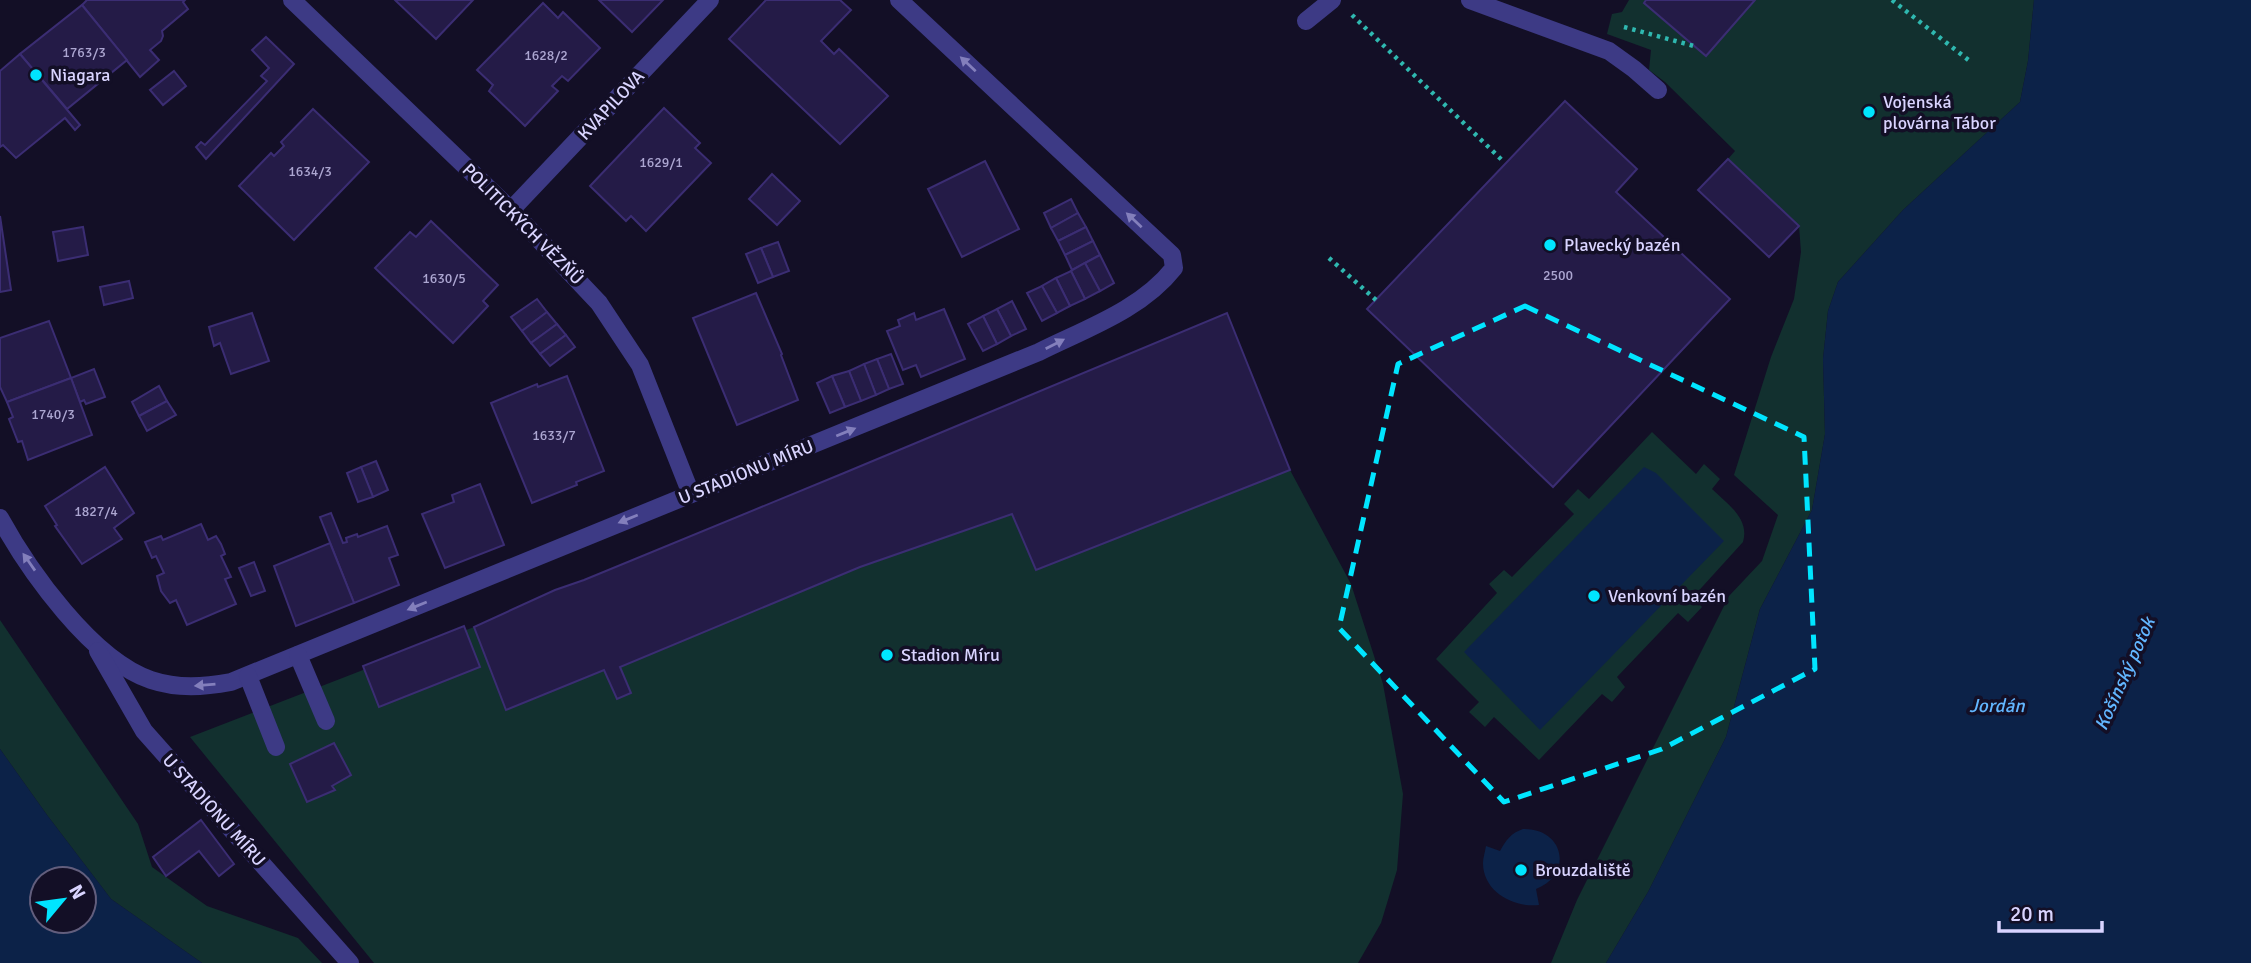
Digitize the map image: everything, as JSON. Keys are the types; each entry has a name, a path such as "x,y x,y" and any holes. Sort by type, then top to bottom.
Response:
{"street":[{"name":"POLITICKÝCH VĚZŇŮ","path":"292,0 511,210 599,303 640,365 691,494"},
{"name":"KVAPILOVA","path":"511,210 710,0"},
{"name":"U STADIONU MÍRU","path":"0,518 59,605 95,645 125,667 149,680 176,686 211,685 248,676 1039,352 1129,307 1158,285 1174,268 1172,255 900,0"},
{"path":"1470,0 1609,51 1658,90"},
{"path":"1306,21 1339,5"},
{"name":"U STADIONU MÍRU","path":"95,645 144,731 350,963"},
{"path":"298,655 326,721"},
{"path":"248,676 276,747"}],"path":[{"path":"1892,0 1971,62"},
{"path":"1339,5 1504,162"},
{"path":"1622,27 1694,46"},
{"path":"1329,257 1376,300"}],"highlighted area":[{"path":"1525,306 1804,437 1815,669 1662,749 1504,802 1339,628 1398,364"}],"green space":[{"path":"1629,0 2034,0 2028,61 2020,102 1903,210 1838,282 1828,311 1823,359 1825,434 1812,510 1760,609 1726,737 1648,892 1606,963 1551,963 1577,900 1729,596 1762,561 1778,515 1734,475 1771,357 1794,299 1801,252 1799,226 1728,159 1735,151 1665,82 1649,70 1651,50 1607,34 1612,14 1622,12"},
{"name":"Stadion Míru","path":"1227,313 1290,470 1351,584 1383,684 1403,794 1397,870 1381,923 1358,963 374,963 190,737 474,627"},
{"name":"Venkovní bazén","path":"1652,432 1696,474 1704,464 1720,479 1712,489 1736,512 1743,526 1743,542 1693,597 1702,607 1688,622 1678,613 1617,677 1625,687 1612,702 1602,694 1539,760 1494,717 1485,727 1469,712 1479,702 1436,659 1497,593 1489,584 1504,570 1512,577 1574,514 1564,504 1578,489 1589,499"},
{"path":"0,620 138,824 152,867 207,906 298,938 322,963 202,963 111,899 98,882 98,865 85,865 0,749"}],"water":[{"name":"Jordán","path":"2034,0 2251,0 2251,963 1606,963 1648,892 1726,737 1760,609 1812,510 1825,434 1823,359 1828,311 1838,282 1903,210 2020,102 2028,61"},
{"name":"Venkovní bazén","path":"1644,467 1656,473 1724,541 1540,730 1464,652"},
{"path":"0,749 85,865 28,865 28,935 98,935 98,882 111,899 202,963 0,963"},
{"name":"Brouzdaliště","path":"1523,829 1548,836 1559,853 1556,873 1536,889 1539,905 1510,901 1494,890 1484,873 1486,846 1500,851 1509,837"}],"building":[{"path":"87,0 185,0 183,2 188,9 162,31 161,41 150,50 159,60 140,77 82,5"},
{"path":"395,0 473,0 436,39"},
{"path":"599,0 663,0 632,32"},
{"path":"766,0 840,0 851,10 821,41 834,54 839,49 888,96 840,144 729,39"},
{"path":"1646,0 1755,0 1706,56 1644,3"},
{"path":"543,3 558,18 563,12 600,48 568,81 562,76 552,86 558,91 525,126 489,91 493,85 477,70"},
{"path":"82,5 127,60 67,109 20,54"},
{"path":"266,37 294,64 206,159 196,147 201,142 205,145 267,81 261,76 269,68 252,50"},
{"path":"20,54 80,125 75,130 65,118 16,158 3,145 0,147 0,71"},
{"path":"174,71 186,86 163,105 150,90"},
{"name":"Plavecký bazén","path":"1565,101 1637,169 1616,192 1730,299 1553,487 1367,309"},
{"path":"664,108 700,143 695,148 711,163 646,231 631,216 626,221 590,186"},
{"path":"313,109 369,162 294,240 239,186 271,153 274,156 284,146 281,142"},
{"path":"1728,159 1799,226 1769,257 1698,190"},
{"path":"985,161 1019,229 962,257 928,189"},
{"path":"772,174 800,201 777,225 749,199"},
{"path":"1071,199 1078,213 1051,228 1044,213"},
{"path":"1078,213 1086,227 1058,241 1051,228"},
{"path":"0,216 11,290 0,292"},
{"path":"431,221 498,285 483,301 488,306 453,343 375,268 410,232 416,237"},
{"path":"83,227 88,255 58,261 53,232"},
{"path":"1086,227 1093,241 1065,255 1058,241"},
{"path":"1093,241 1100,255 1072,270 1065,255"},
{"path":"778,242 789,271 773,277 761,248"},
{"path":"761,248 773,277 758,283 746,254"},
{"path":"1100,255 1114,283 1100,291 1085,263"},
{"path":"1085,263 1100,291 1085,299 1071,271"},
{"path":"1071,271 1085,299 1070,306 1056,278"},
{"path":"1056,278 1070,306 1057,313 1042,286"},
{"path":"129,281 133,298 104,305 100,287"},
{"path":"1042,286 1057,313 1042,321 1027,293"},
{"path":"756,293 798,400 737,425 693,318"},
{"path":"537,299 547,312 522,331 511,317"},
{"path":"1012,301 1026,329 1011,336 997,309"},
{"path":"944,309 965,359 921,377 916,365 903,370 887,331 900,326 898,320 914,313 916,320"},
{"path":"997,309 1011,336 997,344 983,316"},
{"path":"547,312 557,324 531,343 522,331"},
{"path":"252,313 269,361 231,374 220,343 214,346 209,327"},
{"path":"1227,313 1290,470 1036,570 1012,514 860,567 620,667 631,693 617,699 604,670 506,710 474,627 555,590"},
{"path":"983,316 997,344 983,351 968,324"},
{"path":"49,321 71,378 7,402 0,387 0,338"},
{"path":"557,324 566,335 540,354 531,343"},
{"path":"566,335 575,347 550,366 540,354"},
{"path":"891,354 903,384 889,389 877,359"},
{"path":"877,359 889,389 876,395 864,364"},
{"path":"864,364 876,395 861,401 849,371"},
{"path":"94,369 105,397 86,404 84,400 80,402 71,378"},
{"path":"849,371 861,401 845,407 832,376"},
{"path":"567,376 604,471 532,503 491,403 537,384 538,387"},
{"path":"832,376 845,407 830,413 817,383"},
{"path":"71,378 92,435 28,460 22,441 18,442 9,419 13,417 7,402"},
{"path":"159,386 167,401 139,416 132,402"},
{"path":"167,401 176,415 147,431 139,416"},
{"path":"376,461 388,490 373,497 361,467"},
{"path":"105,467 134,513 114,528 122,539 82,564 55,526 57,525 45,506"},
{"path":"361,467 373,497 358,502 347,473"},
{"path":"480,484 504,545 445,568 422,514 454,502 452,495"},
{"path":"331,513 343,543 347,542 346,538 357,534 358,537 387,526 398,555 389,558 399,585 354,603 320,517"},
{"path":"201,524 208,540 216,536 221,544 225,554 221,556 231,577 225,579 236,604 187,625 176,600 170,603 161,591 157,576 164,573 156,556 152,558 145,542 161,536 163,540"},
{"path":"330,543 354,603 296,626 274,566"},
{"path":"254,562 265,591 251,596 239,568"},
{"path":"464,626 480,667 379,707 363,666"},
{"path":"334,743 351,775 332,786 335,790 307,802 290,764"},
{"path":"201,820 234,864 219,876 199,851 166,876 153,857"}],"place":[{"name":"Niagara","path":"36,75"},
{"name":"Vojenská plovárna Tábor","path":"1869,112"},
{"name":"Plavecký bazén","path":"1550,245"},
{"name":"Venkovní bazén","path":"1594,596"},
{"name":"Stadion Míru","path":"887,655"},
{"name":"Brouzdaliště","path":"1521,870"}],"water label":[{"name":"Košínský potok","path":"2125,674"}]}
